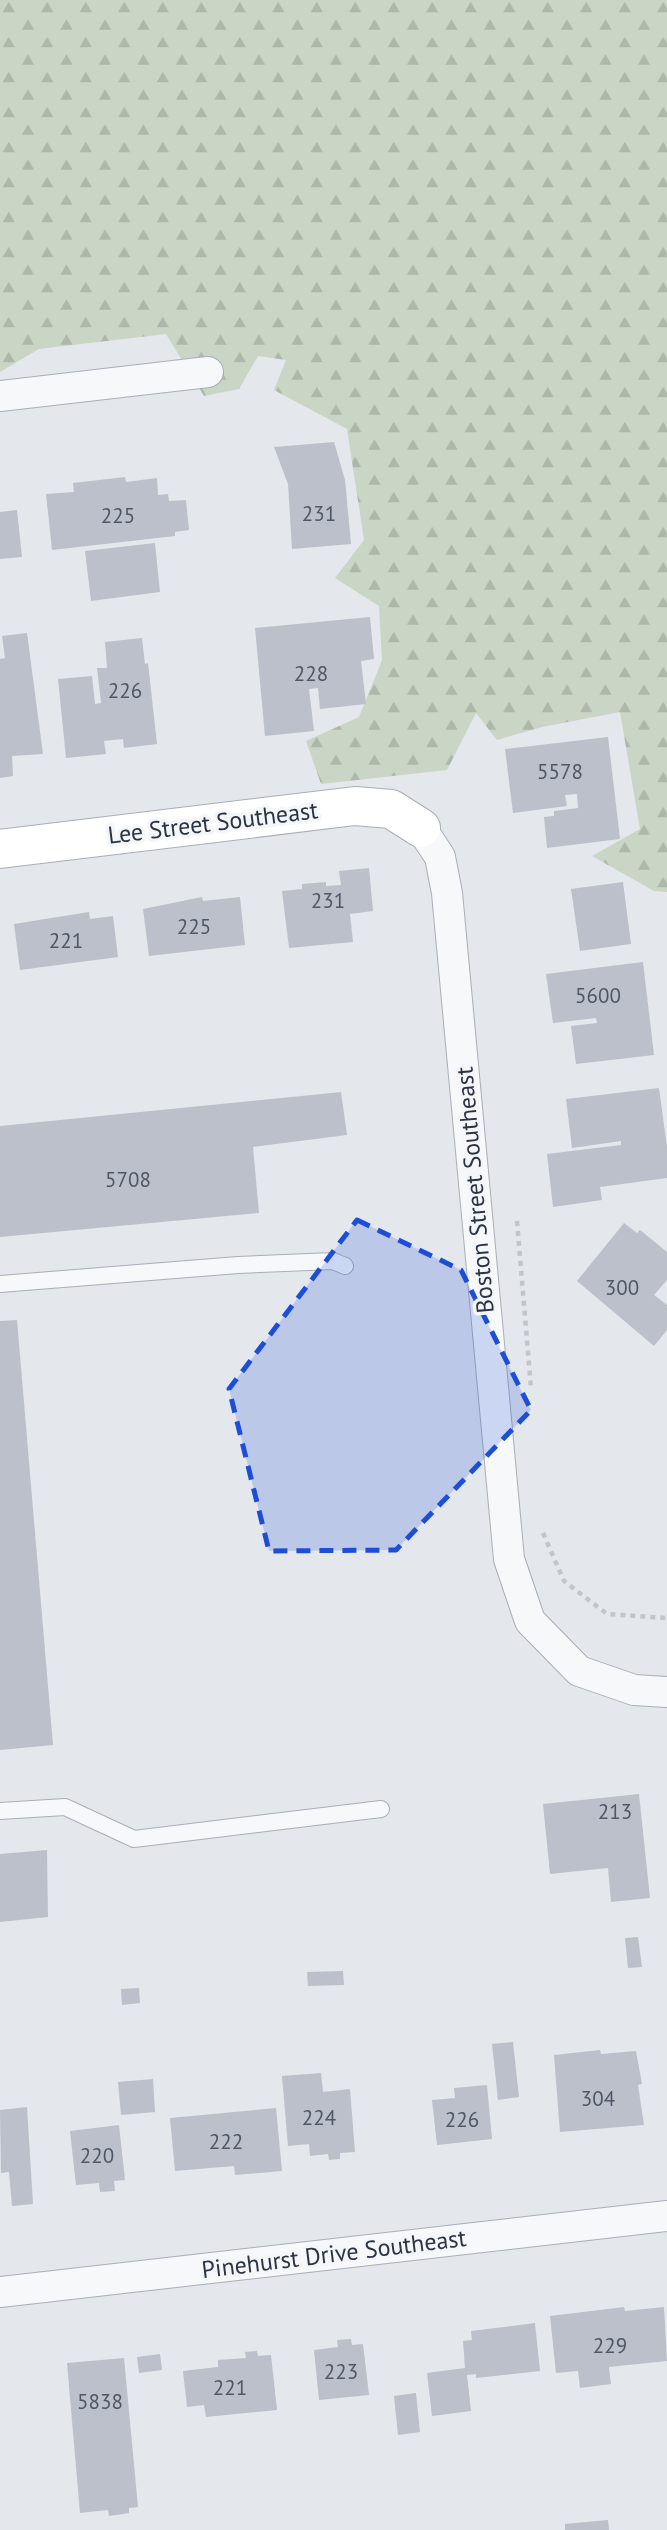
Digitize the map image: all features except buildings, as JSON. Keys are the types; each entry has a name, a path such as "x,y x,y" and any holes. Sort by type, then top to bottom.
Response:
{"street":[{"path":"0,396 208,372"},
{"name":"Lee Street Southeast","path":"0,849 355,806 391,810 421,828"},
{"name":"Boston Street Southeast","path":"421,828 440,857 447,893 509,1559 530,1621 579,1671 634,1690 667,1692"},
{"name":"Pinehurst Drive Southeast","path":"0,2292 667,2216"}],"lane":[{"path":"0,1284 252,1264 333,1261 345,1266"},
{"path":"0,1811 65,1807 134,1839 381,1809"}],"path":[{"path":"517,1221 531,1391"},
{"path":"542,1520 543,1533 564,1581 575,1590 607,1614 667,1618"}],"highlighted area":[{"path":"357,1220 461,1270 531,1410 396,1550 269,1551 229,1389"}],"green space":[{"path":"0,0 667,0 667,892 654,891 592,856 640,829 620,712 542,727 497,740 476,713 447,770 321,784 306,741 359,717 382,660 379,606 335,578 364,540 347,429 274,390 286,360 258,356 239,389 204,396 166,334 39,349 0,372"}]}
